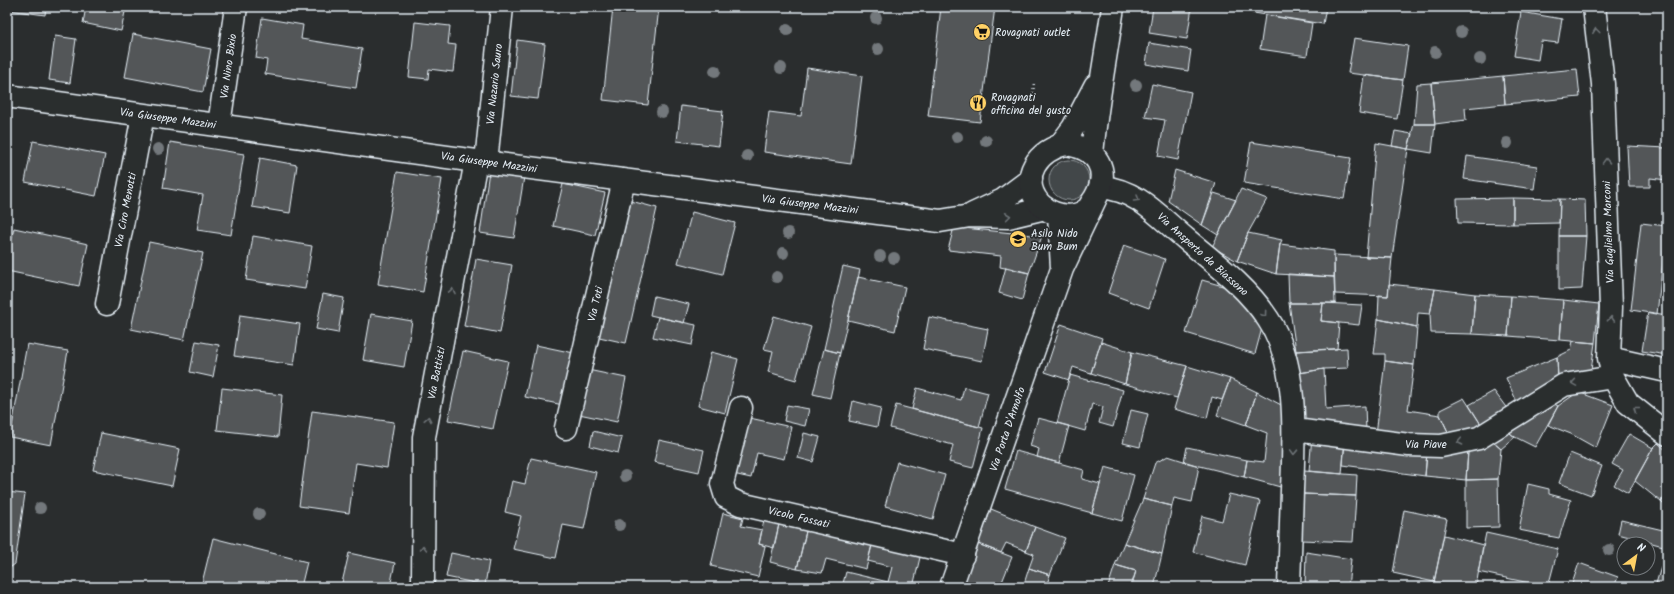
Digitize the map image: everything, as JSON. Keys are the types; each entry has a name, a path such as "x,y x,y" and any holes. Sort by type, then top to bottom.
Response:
{"street":[{"name":"Via Nino Bixio","path":"219,125 236,7"},
{"name":"Via Nazario Sauro","path":"481,161 502,7"},
{"path":"1092,155 1096,114 1105,66 1113,7"},
{"name":"Via Guglielmo Marconi","path":"1594,7 1603,84 1611,307 1611,367"},
{"path":"1060,145 1073,128 1105,66"},
{"name":"Via Giuseppe Mazzini","path":"7,96 481,161 940,221 970,216 1008,217 1052,211"},
{"name":"Via Ciro Menotti","path":"107,304 142,115"},
{"path":"1060,145 1078,145 1092,155 1098,160 1102,172 1101,187 1087,210 1076,215 1052,211 1036,199 1031,180 1033,167 1040,156 1054,146 1060,145"},
{"name":"Via Battisti","path":"421,587 423,580 424,437 481,161"},
{"name":"Via Toti","path":"566,428 624,180"},
{"name":"Via Giuseppe Mazzini","path":"970,216 1003,200 1031,180"},
{"name":"Via Porta D'Arnolfo","path":"951,587 1062,270 1101,187"},
{"name":"Via Ansperto da Biassono","path":"1101,187 1121,190 1147,204 1171,227 1232,278 1257,304 1269,320 1280,342 1292,393 1295,430 1289,587"},
{"name":"Via Porta D'Arnolfo","path":"1052,211 1062,270"},
{"path":"1667,371 1611,367 1628,403 1667,434"},
{"name":"Via Piave","path":"1295,430 1409,445 1441,446 1479,438 1564,385 1611,367"},
{"name":"Vicolo Fossati","path":"741,408 722,484 726,497 740,504 963,555"}],"path":[{"path":"1033,97 1034,81"}],"shaded area":[{"path":"1069,160 1080,163 1086,169 1089,180 1086,191 1080,197 1069,200 1058,197 1052,191 1049,180 1052,169 1058,163"}],"building":[{"path":"9,7 46,7 45,15 9,10"},
{"path":"86,7 126,7 121,31 83,23"},
{"path":"613,7 659,7 648,105 603,100"},
{"path":"941,7 995,7 980,122 928,116"},
{"path":"1153,7 1192,7 1187,39 1149,33"},
{"path":"1216,7 1326,7 1323,24"},
{"path":"1521,12 1562,19 1558,43 1541,41 1538,60 1514,56"},
{"path":"1265,15 1312,23 1307,56 1260,49"},
{"path":"262,18 303,25 301,39 362,49 356,88 265,74 267,60 256,58"},
{"path":"415,22 450,26 448,44 456,45 453,72 429,69 428,79 409,77"},
{"path":"133,34 211,49 203,92 125,77"},
{"path":"55,36 76,39 70,83 49,80"},
{"path":"1354,38 1408,46 1403,80 1348,73"},
{"path":"517,40 545,44 538,99 511,96"},
{"path":"1149,43 1191,50 1188,71 1146,64"},
{"path":"807,68 862,76 851,164 764,152 769,112 801,116"},
{"path":"1577,69 1580,97 1505,104 1503,76"},
{"path":"1364,75 1403,80 1397,119 1359,113"},
{"path":"1503,76 1505,104 1465,108 1466,120 1435,124 1431,83"},
{"path":"1431,83 1435,124 1414,124 1417,84"},
{"path":"1152,84 1191,92 1178,160 1158,156 1165,120 1145,117"},
{"path":"681,106 723,111 719,146 677,141"},
{"path":"1414,124 1435,124 1432,153 1408,149"},
{"path":"1395,131 1412,134 1408,149 1392,146"},
{"path":"33,141 105,155 96,196 25,182"},
{"path":"170,142 244,154 231,235 197,230 203,195 163,188"},
{"path":"1251,142 1351,158 1344,199 1244,183"},
{"path":"1376,143 1408,149 1392,258 1366,257"},
{"path":"1627,146 1667,148 1667,180 1650,178 1650,187 1629,187"},
{"path":"1467,156 1537,166 1534,189 1464,179"},
{"path":"260,158 297,165 290,213 252,207"},
{"path":"1175,170 1216,183 1202,225 1168,201"},
{"path":"489,171 524,177 514,238 480,233"},
{"path":"397,172 442,179 423,292 378,284"},
{"path":"563,184 605,193 595,235 553,226"},
{"path":"1241,189 1267,199 1248,233 1237,261 1212,247"},
{"path":"1214,193 1236,200 1218,235 1202,225"},
{"path":"1513,198 1560,199 1559,223 1513,224"},
{"path":"1513,198 1513,224 1458,223 1457,199"},
{"path":"1560,199 1585,200 1586,236 1559,236"},
{"path":"631,201 657,208 626,343 599,337"},
{"path":"692,212 735,223 722,274 678,263"},
{"path":"1641,223 1667,226 1657,314 1631,310"},
{"path":"954,227 1042,236 1029,273 1000,267 1001,256 948,250"},
{"path":"14,228 88,244 79,286 7,271 7,260"},
{"path":"1248,233 1282,240 1280,244 1276,274 1237,261"},
{"path":"253,236 312,246 305,289 246,280"},
{"path":"1559,236 1586,236 1582,289 1559,290"},
{"path":"149,242 203,253 184,340 131,329"},
{"path":"1280,244 1334,251 1334,277 1276,274"},
{"path":"1124,245 1165,259 1149,308 1108,293"},
{"path":"1334,255 1392,258 1388,296 1335,294"},
{"path":"476,259 512,265 500,333 464,326"},
{"path":"843,266 860,270 840,353 824,349"},
{"path":"1006,267 1029,273 1022,300 999,293"},
{"path":"1288,274 1334,277 1335,303 1289,303"},
{"path":"858,277 905,287 895,331 848,320"},
{"path":"1202,280 1233,289 1262,328 1255,354 1186,333"},
{"path":"1389,284 1435,289 1430,314 1418,313 1417,327 1378,319 1379,295 1388,296"},
{"path":"1435,289 1475,294 1472,334 1431,333 1430,314"},
{"path":"323,294 344,298 338,333 316,329"},
{"path":"1475,294 1511,296 1508,336 1472,334"},
{"path":"654,296 689,304 684,323 650,315"},
{"path":"1511,296 1563,300 1560,340 1508,336"},
{"path":"1563,300 1599,304 1595,343 1560,340"},
{"path":"1289,303 1323,303 1321,321 1339,323 1337,349 1296,351"},
{"path":"1323,303 1362,305 1359,325 1321,321"},
{"path":"1648,312 1667,315 1667,355 1642,351"},
{"path":"371,314 412,321 404,367 363,360"},
{"path":"240,315 300,324 294,365 234,356"},
{"path":"774,316 811,327 796,380 768,372 773,351 764,349"},
{"path":"658,317 696,325 692,345 653,337"},
{"path":"929,317 988,329 982,361 923,349"},
{"path":"1378,319 1417,327 1414,365 1385,361 1385,354 1374,354"},
{"path":"1061,324 1102,338 1091,373 1073,367 1069,380 1045,372"},
{"path":"196,341 219,345 213,377 190,372"},
{"path":"1573,341 1595,343 1591,370 1558,380 1557,357 1571,350"},
{"path":"1101,342 1132,352 1125,384 1091,373"},
{"path":"27,344 68,351 51,445 10,437"},
{"path":"536,345 574,353 563,405 525,397"},
{"path":"1347,348 1348,368 1324,369 1299,373 1296,351"},
{"path":"824,349 840,353 830,398 813,394"},
{"path":"463,351 508,361 493,429 448,420"},
{"path":"711,352 738,359 725,413 698,406"},
{"path":"1132,352 1187,366 1177,398 1125,384"},
{"path":"1557,357 1558,380 1517,402 1506,378"},
{"path":"1385,361 1414,365 1408,410 1440,415 1451,438 1376,434"},
{"path":"1187,366 1230,379 1222,400 1212,397 1207,418 1174,409"},
{"path":"1324,369 1326,409 1365,406 1366,431 1304,424 1299,373"},
{"path":"588,370 626,378 617,422 579,414"},
{"path":"1070,375 1123,390 1113,427 1099,423 1103,407 1092,404 1085,431 1057,423"},
{"path":"1230,379 1257,392 1246,425 1217,415"},
{"path":"964,387 988,393 979,427 912,409 917,388 961,400"},
{"path":"222,388 282,395 278,437 217,430"},
{"path":"1494,391 1508,410 1482,426 1469,405"},
{"path":"1257,392 1283,406 1284,488 1244,477 1247,460 1264,462 1267,433 1246,425"},
{"path":"1578,392 1613,405 1596,448 1571,434 1548,425 1558,406"},
{"path":"1667,393 1667,414 1662,412"},
{"path":"1464,398 1482,426 1451,438 1440,415 1440,410"},
{"path":"1547,400 1558,406 1535,447 1515,437 1506,430"},
{"path":"853,401 881,408 877,427 849,421"},
{"path":"787,405 809,409 805,426 784,421"},
{"path":"896,405 983,428 973,468 949,462 953,445 890,428"},
{"path":"1131,410 1148,414 1140,447 1123,443"},
{"path":"312,411 394,422 387,468 356,463 349,513 299,506"},
{"path":"745,417 791,427 784,459 757,453 751,478 733,474"},
{"path":"1038,418 1069,426 1059,463 1037,457 1039,449 1030,446"},
{"path":"1506,430 1515,437 1501,449 1493,442"},
{"path":"593,431 622,438 618,453 590,446"},
{"path":"101,433 180,449 172,486 93,470"},
{"path":"804,433 820,437 813,462 798,458"},
{"path":"1629,434 1653,448 1628,493 1614,485 1623,470 1612,464"},
{"path":"1312,436 1345,440 1342,474 1309,471"},
{"path":"659,440 704,450 699,472 654,462"},
{"path":"1345,440 1427,452 1425,476 1343,465"},
{"path":"1493,442 1501,449 1498,479 1466,480 1468,451"},
{"path":"1658,443 1667,451 1667,495 1661,502 1635,481 1653,448"},
{"path":"1187,447 1247,460 1244,477 1184,462"},
{"path":"1016,451 1084,470 1082,479 1100,484 1092,513 1005,489"},
{"path":"1468,451 1466,480 1425,476 1427,452"},
{"path":"1570,453 1602,466 1591,495 1559,483"},
{"path":"1168,456 1199,466 1192,502 1174,498 1172,506 1143,499 1155,463"},
{"path":"531,458 596,472 584,529 563,525 556,558 513,549 521,516 505,512 512,481 525,484"},
{"path":"897,462 945,475 933,519 885,506"},
{"path":"1105,467 1134,475 1122,521 1092,513"},
{"path":"1304,471 1357,475 1356,496 1303,494"},
{"path":"1498,479 1499,527 1466,528 1466,480"},
{"path":"1528,484 1549,489 1549,494 1571,500 1559,538 1519,530"},
{"path":"7,492 25,494 15,564 7,570"},
{"path":"1229,494 1260,501 1245,565 1193,552 1202,516 1222,521"},
{"path":"1303,494 1356,496 1353,542 1301,540"},
{"path":"1667,495 1667,508 1661,502"},
{"path":"1143,499 1172,506 1162,554 1124,543"},
{"path":"991,509 1035,527 1026,551 1006,543 1001,553 978,544"},
{"path":"1404,510 1447,519 1434,582 1393,573"},
{"path":"723,513 743,518 741,526 762,530 759,544 765,546 758,577 711,566"},
{"path":"781,516 808,523 797,569 770,562"},
{"path":"764,520 779,524 774,548 759,544"},
{"path":"1621,520 1667,531 1667,547 1656,544 1656,536 1626,536 1618,534"},
{"path":"808,523 874,537 866,569 826,559 822,573 797,569"},
{"path":"1035,527 1065,538 1050,575 1029,568 1034,554 1026,551"},
{"path":"1486,533 1558,549 1548,587 1478,572"},
{"path":"1444,535 1483,545 1476,587 1453,587 1434,582"},
{"path":"874,537 922,549 913,587 842,587 846,572 888,582 892,567 868,561"},
{"path":"213,538 307,562 301,587 201,587"},
{"path":"1124,543 1162,554 1154,587 1131,587 1136,571 1115,565"},
{"path":"978,544 1012,557 1000,587 962,587"},
{"path":"1667,547 1667,587 1655,587"},
{"path":"1306,552 1351,559 1348,587 1305,587"},
{"path":"349,553 395,563 390,587 341,587"},
{"path":"451,553 489,561 485,585 446,577"},
{"path":"1579,563 1618,577 1614,587 1571,587"},
{"path":"1115,565 1136,571 1131,587 1108,587"},
{"path":"1029,568 1050,575 1046,587 1023,587"}],"place":[{"name":"Rovagnati outlet","path":"982,32"},
{"name":"Rovagnati officina del gusto","path":"978,103"},
{"name":"Asilo Nido Bum Bum","path":"1018,239"}]}
